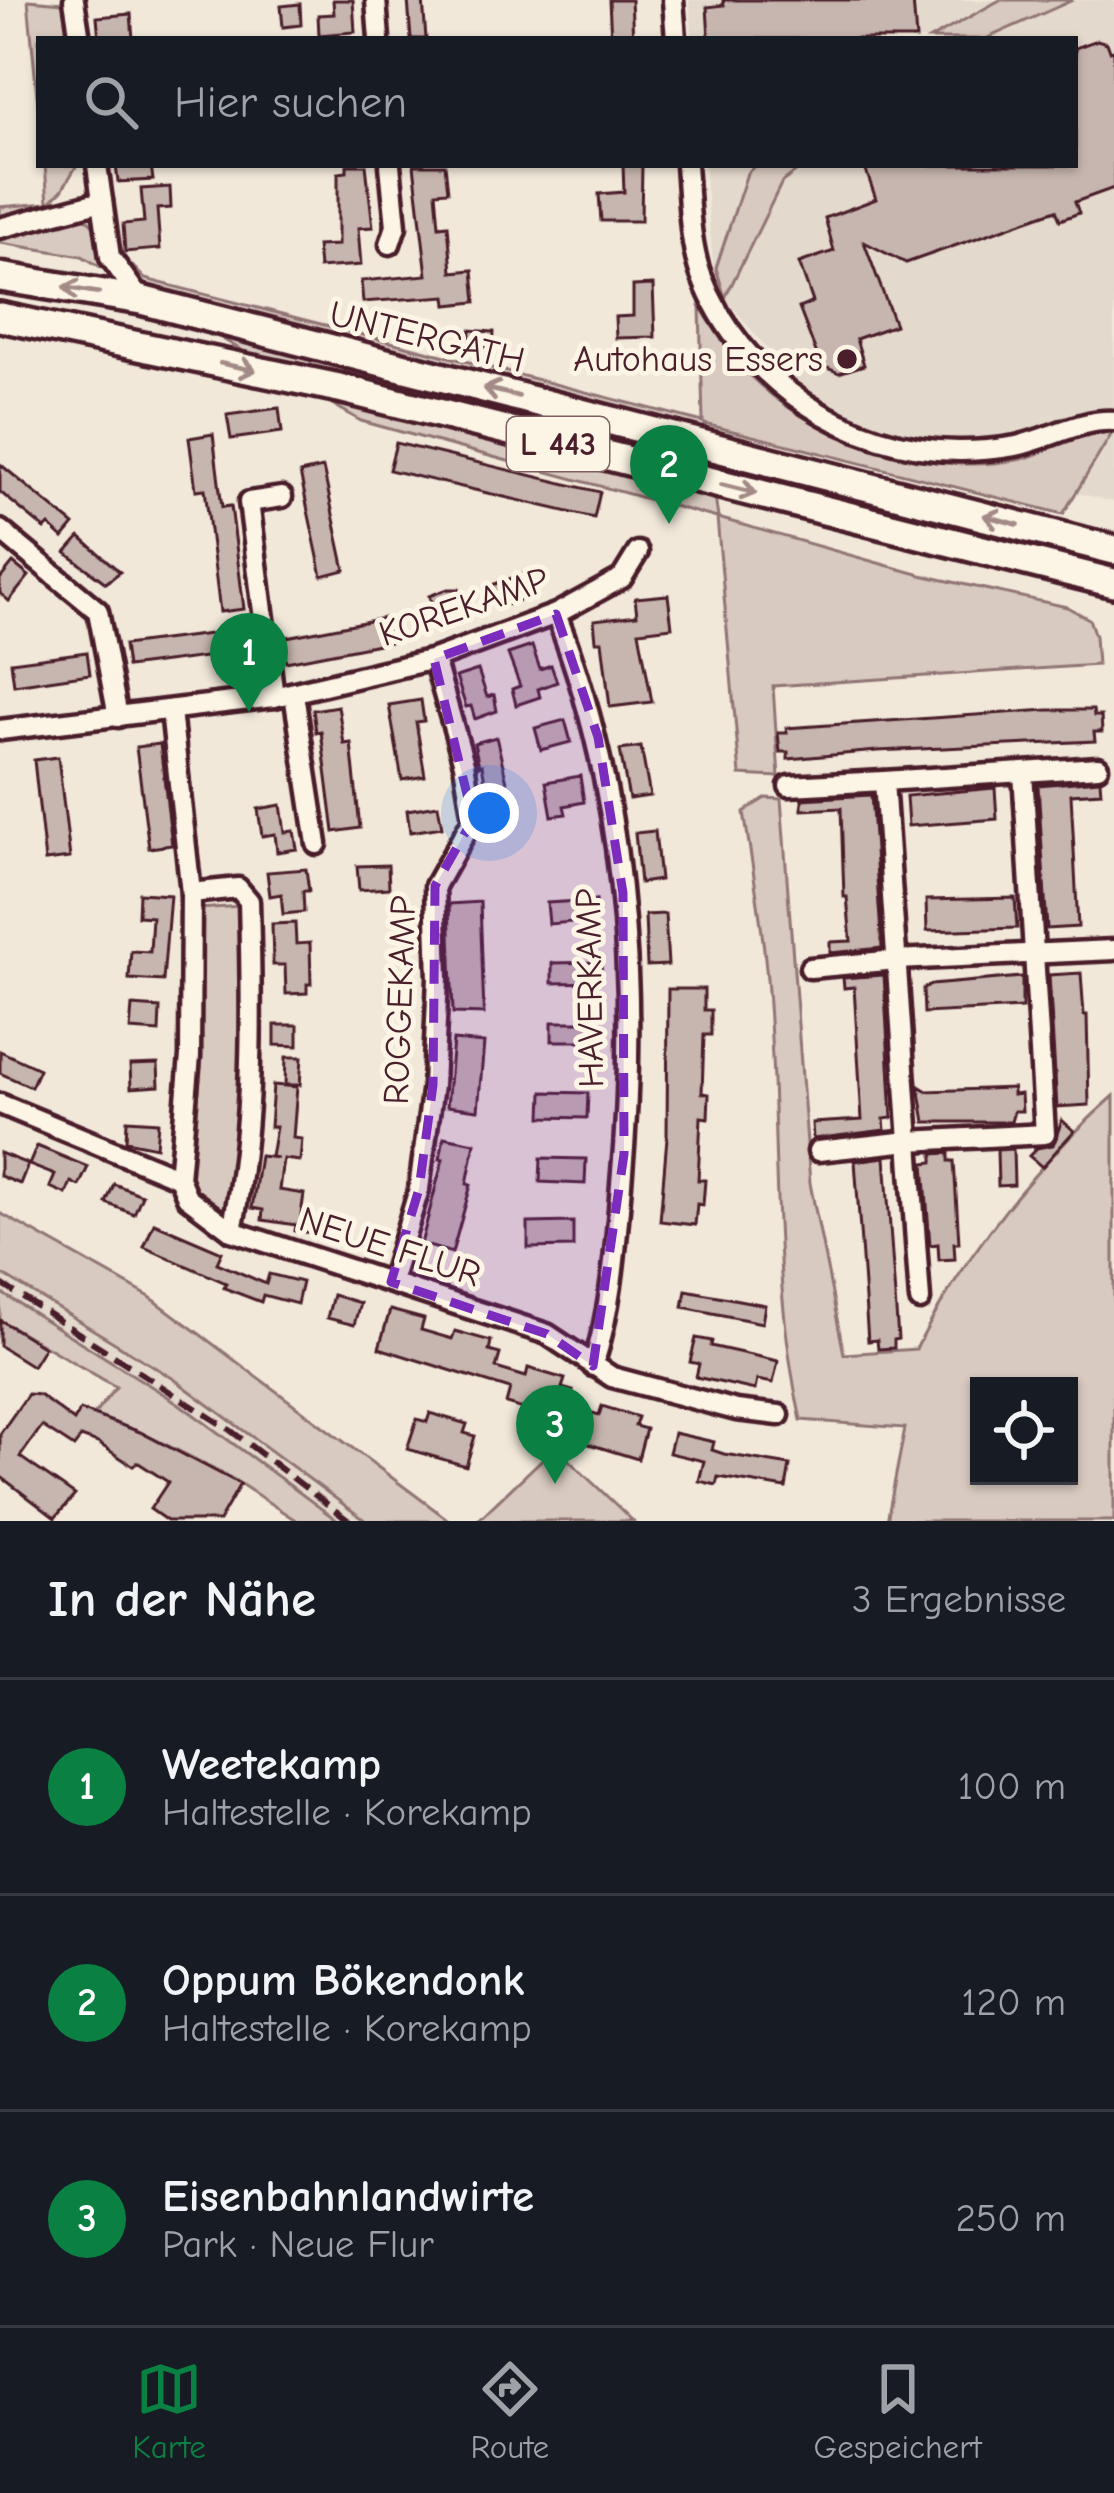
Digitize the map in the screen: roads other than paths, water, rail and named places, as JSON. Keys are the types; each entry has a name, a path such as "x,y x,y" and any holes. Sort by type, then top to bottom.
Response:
{"main road":[{"name":"UNTERGATH","path":"0,277 141,300 1114,550"},
{"name":"UNTERGATH","path":"0,317 339,388 1114,583"}],"street":[{"path":"74,0 80,36"},
{"path":"376,0 379,36"},
{"path":"673,0 676,36"},
{"path":"97,168 110,257 141,300"},
{"path":"390,168 396,226 390,244"},
{"path":"686,168 701,274 731,332 765,372 830,419 867,436 910,447 960,452 1017,446 1077,426 1114,406"},
{"path":"0,228 102,201"},
{"path":"1077,426 1114,421"},
{"path":"282,497 248,502 317,844"},
{"path":"0,530 98,610 118,717"},
{"name":"KOREKAMP","path":"0,730 284,695 434,659 556,614 622,578 638,552"},
{"name":"HAVERKAMP","path":"556,614 598,737 623,893 629,1020 624,1154 607,1313 593,1366"},
{"name":"ROGGEKAMP","path":"391,1282 419,1189 433,1085 438,978 435,886 473,819 464,764 434,659"},
{"path":"171,711 191,893 190,1056 179,1178"},
{"path":"789,786 1098,767"},
{"path":"818,1151 1045,1134 1023,772"},
{"path":"884,781 920,1300"},
{"path":"191,893 238,888 249,901 254,1056 245,1165 232,1231"},
{"path":"810,968 1114,950"},
{"name":"NEUE FLUR","path":"0,1104 179,1178 187,1198 232,1231 547,1334 612,1377 736,1410 779,1415"}],"railway":[{"path":"0,1283 230,1430 349,1521"}],"place":[{"name":"Autohaus Essers","path":"847,359"},
{"name":"Oppum Bökendonk","path":"669,524"},
{"name":"Weetekamp","path":"249,712"},
{"name":"Eisenbahnlandwirte","path":"555,1484"}]}
